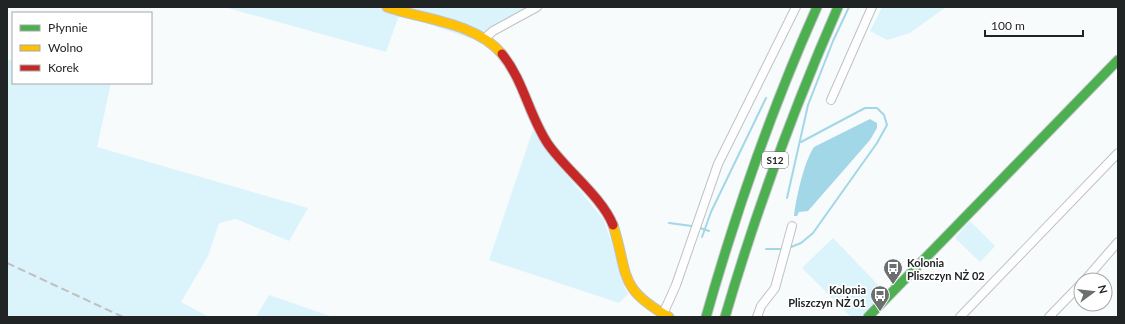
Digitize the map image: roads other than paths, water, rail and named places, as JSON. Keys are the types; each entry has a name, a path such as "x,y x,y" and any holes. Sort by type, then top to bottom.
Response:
{"main road":[{"path":"387,7 458,28 484,39 498,50 511,64 520,80 536,123 547,143 610,219 614,226 623,272 629,285 642,300 666,316"},
{"name":"S12","path":"706,317 732,227 763,138 817,7"},
{"name":"S12","path":"725,317 752,228 781,143 838,7"},
{"path":"868,317 1118,60"}],"street":[{"path":"484,39 493,31 537,7"},
{"path":"666,316 721,157 796,7"},
{"path":"831,100 872,7"},
{"path":"960,317 1118,152"},
{"path":"757,317 761,306 775,288 792,226"},
{"path":"1091,272 1118,242"},
{"path":"1049,317 1073,292"}],"water":[{"path":"870,119 877,123 877,128 870,140 808,211 799,212 797,216 794,216 804,171 814,147"}],"waterway":[{"path":"787,198 808,105 833,41 849,7"},
{"path":"702,237 711,212 766,98"},
{"path":"791,247 801,243 813,233 877,143 887,125 884,115 877,108 865,108 801,142"},
{"path":"669,223 692,226"},
{"path":"700,228 709,231"},
{"path":"766,249 783,249"}],"railway":[{"path":"7,263 123,317"}],"place":[{"name":"Kolonia Pliszczyn NŻ 02","path":"893,285"},
{"name":"Kolonia Pliszczyn NŻ 01","path":"880,312"}]}
